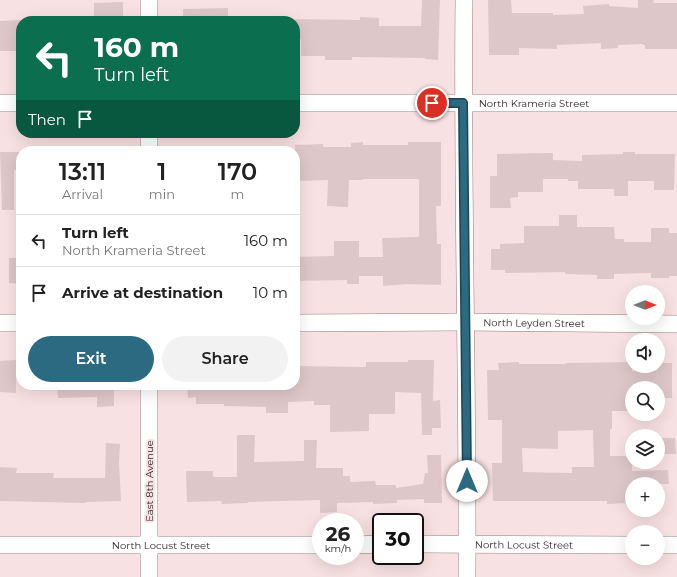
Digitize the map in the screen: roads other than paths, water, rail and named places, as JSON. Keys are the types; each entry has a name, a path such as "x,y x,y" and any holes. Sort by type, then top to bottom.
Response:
{"street":[{"path":"149,0 149,16"},
{"path":"464,0 463,103 467,577"},
{"path":"0,104 16,103"},
{"name":"North Krameria Street","path":"300,103 677,103"},
{"name":"North Leyden Street","path":"300,323 466,322 677,324"},
{"path":"0,323 16,323"},
{"name":"East 8th Avenue","path":"149,390 149,577"},
{"name":"North Locust Street","path":"424,544 625,545"},
{"name":"North Locust Street","path":"0,545 312,545"},
{"path":"665,545 677,545"}]}
